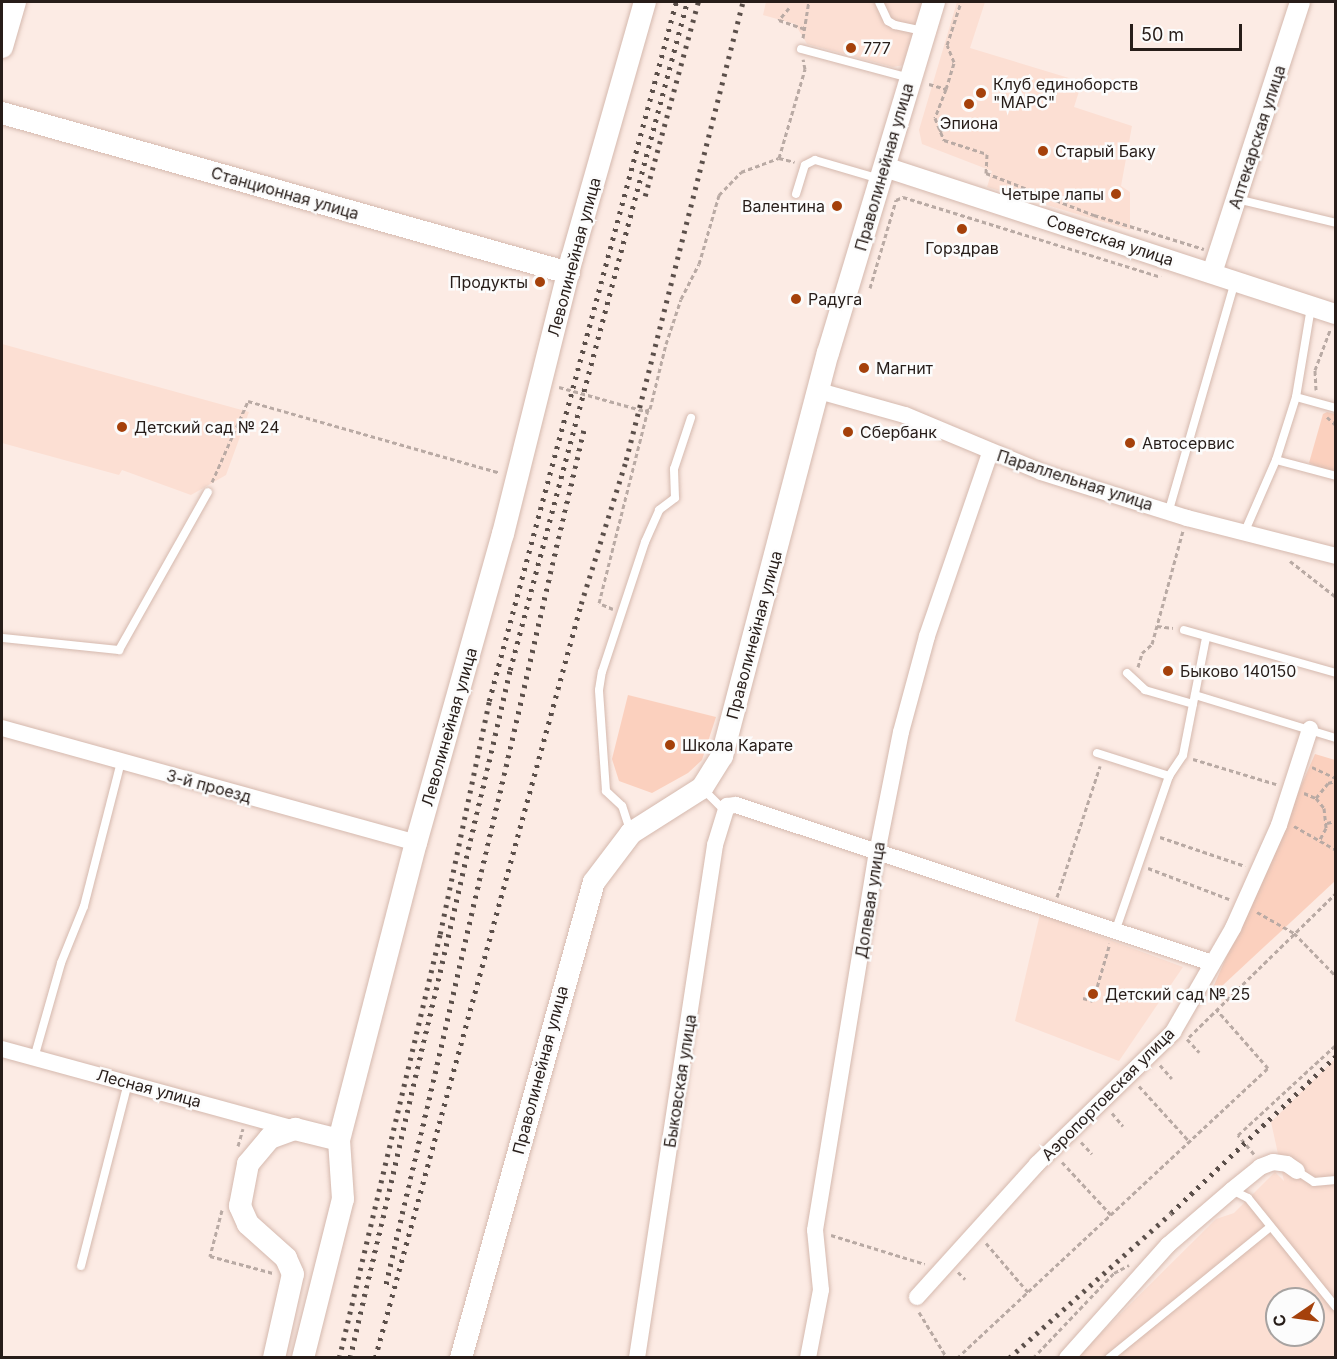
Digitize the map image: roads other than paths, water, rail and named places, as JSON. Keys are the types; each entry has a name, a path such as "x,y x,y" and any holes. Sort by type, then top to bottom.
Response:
{"main road":[{"path":"2,47 15,2"},
{"name":"Леволинейная улица","path":"303,1358 344,1200 339,1140 416,843 517,478 569,273 645,2"},
{"name":"Праволинейная улица","path":"461,1358 594,882 631,833 702,788 722,756 819,391 934,2"},
{"name":"Станционная улица","path":"2,113 569,273"},
{"path":"274,1358 293,1274 286,1258 248,1224 240,1206 248,1164 270,1138 295,1129 339,1140"}],"street":[{"name":"Аптекарская улица","path":"1212,273 1238,199 1300,2"},
{"name":"Советская улица","path":"883,173 1212,273 1334,322"},
{"name":"Параллельная улица","path":"819,391 905,415 990,453 1169,510 1187,518 1245,531 1335,556"},
{"name":"Долевая улица","path":"808,1358 821,1290 815,1230 877,853 917,669 990,453"},
{"name":"3-й проезд","path":"2,728 416,843"},
{"name":"Аэропортовская улица","path":"919,1300 940,1269 1037,1164 1173,1032 1233,928 1294,790 1310,729"},
{"path":"726,808 736,805 1052,913 1212,963"},
{"name":"Быковская улица","path":"637,1358 715,845 726,808"},
{"name":"Лесная улица","path":"2,1049 295,1129"},
{"path":"1067,1358 1168,1245 1232,1190 1265,1165 1287,1164 1297,1171"}],"lane":[{"path":"879,2 895,25 925,31"},
{"path":"801,49 910,78"},
{"path":"796,194 805,165 819,160 883,173"},
{"path":"1238,199 1335,223"},
{"path":"1169,510 1235,281"},
{"path":"1245,531 1276,460 1296,397 1310,313"},
{"path":"1296,397 1335,408"},
{"path":"631,833 622,806 606,791 602,765 601,681 659,510 675,498 674,469 691,418"},
{"path":"1276,460 1335,476"},
{"path":"2,638 119,650 208,492"},
{"path":"1184,630 1335,673"},
{"path":"1115,932 1169,776 1183,755 1206,638"},
{"path":"1127,673 1135,678 1145,690 1310,729 1335,738"},
{"path":"1100,754 1169,776"},
{"path":"34,1058 61,963 84,906 121,762"},
{"path":"702,788 726,808"},
{"path":"81,1266 128,1083"},
{"path":"1297,1171 1314,1182 1335,1180"},
{"path":"1232,1190 1248,1198 1269,1228 1335,1306"},
{"path":"1109,1358 1269,1228"}],"railway":[{"path":"339,1358 440,934 489,701 676,2"},
{"path":"350,1358 510,670 687,2"},
{"path":"645,196 698,2"},
{"path":"375,1358 581,604 626,460 743,2"},
{"path":"386,1284 584,428"},
{"path":"1009,1358 1171,1213 1336,1056"}],"place":[{"name":"777","path":"851,48"},
{"name":"Клуб единоборств \"МАРС\"","path":"981,93"},
{"name":"Эпиона","path":"969,104"},
{"name":"Старый Баку","path":"1043,151"},
{"name":"Четыре лапы","path":"1116,194"},
{"name":"Валентина","path":"837,206"},
{"name":"Горздрав","path":"962,229"},
{"name":"Продукты","path":"540,282"},
{"name":"Радуга","path":"796,299"},
{"name":"Магнит","path":"864,368"},
{"name":"Детский сад № 24","path":"122,427"},
{"name":"Сбербанк","path":"848,432"},
{"name":"Автосервис","path":"1130,443"},
{"name":"Быково 140150","path":"1168,671"},
{"name":"Школа Карате","path":"670,745"},
{"name":"Детский сад № 25","path":"1093,994"}]}
